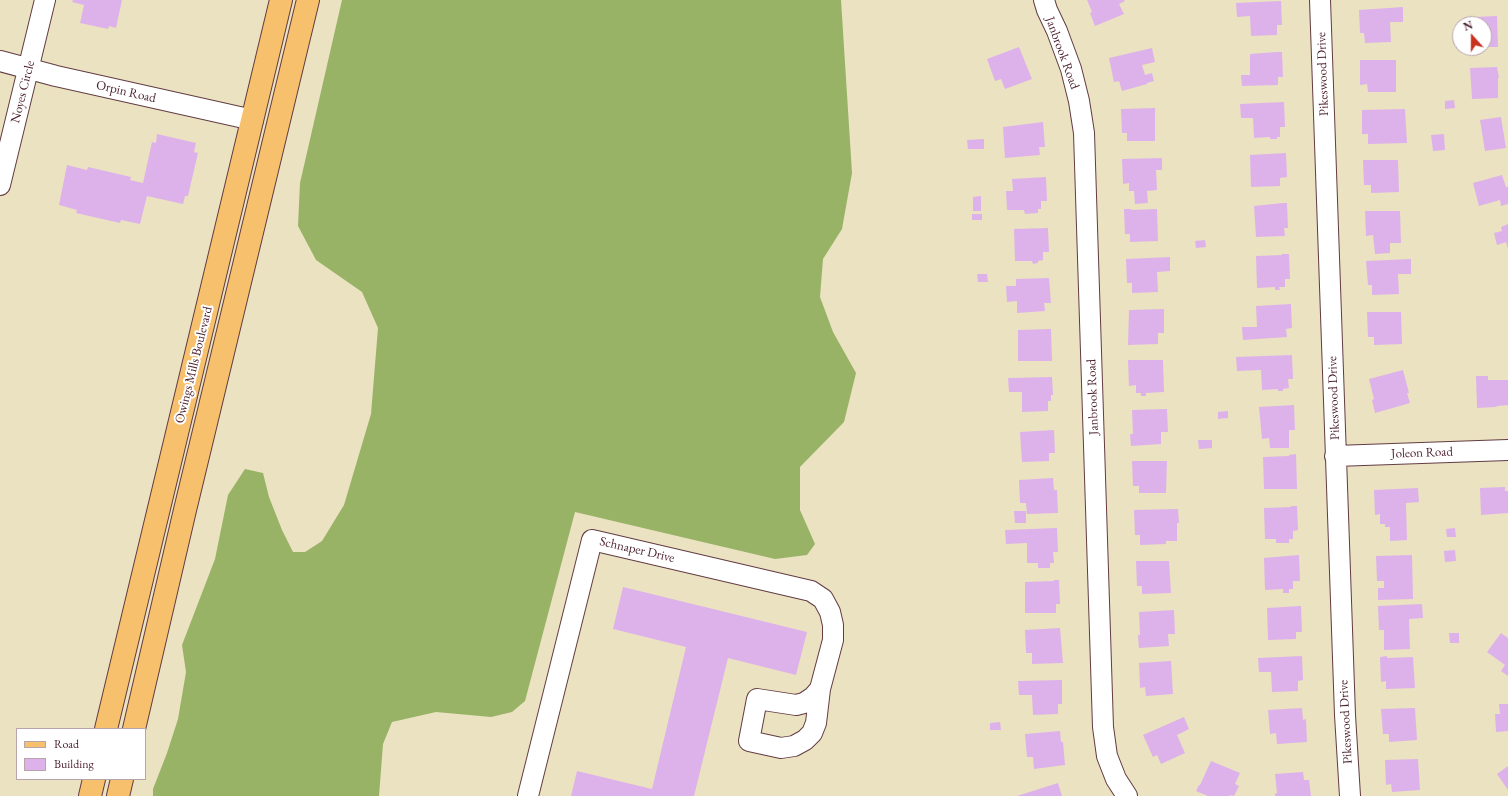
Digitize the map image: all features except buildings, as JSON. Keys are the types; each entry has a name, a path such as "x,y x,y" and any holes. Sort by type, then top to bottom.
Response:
{"main road":[{"name":"Owings Mills Boulevard","path":"106,728 281,0"},
{"name":"Owings Mills Boulevard","path":"134,728 183,518 308,0"},
{"path":"90,796 94,780"},
{"path":"118,796 122,780"}],"street":[{"name":"Noyes Circle","path":"0,185 45,0"},
{"name":"Janbrook Road","path":"1044,0 1071,69 1079,101 1084,133 1103,728 1107,756 1116,779 1127,796"},
{"name":"Pikeswood Drive","path":"1320,0 1344,715 1350,796"},
{"name":"Orpin Road","path":"0,61 29,69 253,120"},
{"name":"Joleon Road","path":"1336,456 1508,450"},
{"name":"Schnaper Drive","path":"528,796 592,540 811,591 823,599 830,612 834,625 833,640 820,689"}],"green space":[{"path":"342,0 841,0 852,173 842,229 823,259 820,297 833,332 856,373 844,422 800,467 800,510 815,544 807,555 775,559 575,512 525,701 512,712 491,717 436,712 392,722 383,744 379,796 153,796 153,789 178,719 186,672 182,645 215,559 228,495 245,469 263,473 269,497 282,530 293,552 305,552 322,541 344,505 371,414 378,328 362,292 316,260 298,226 300,183"}]}
